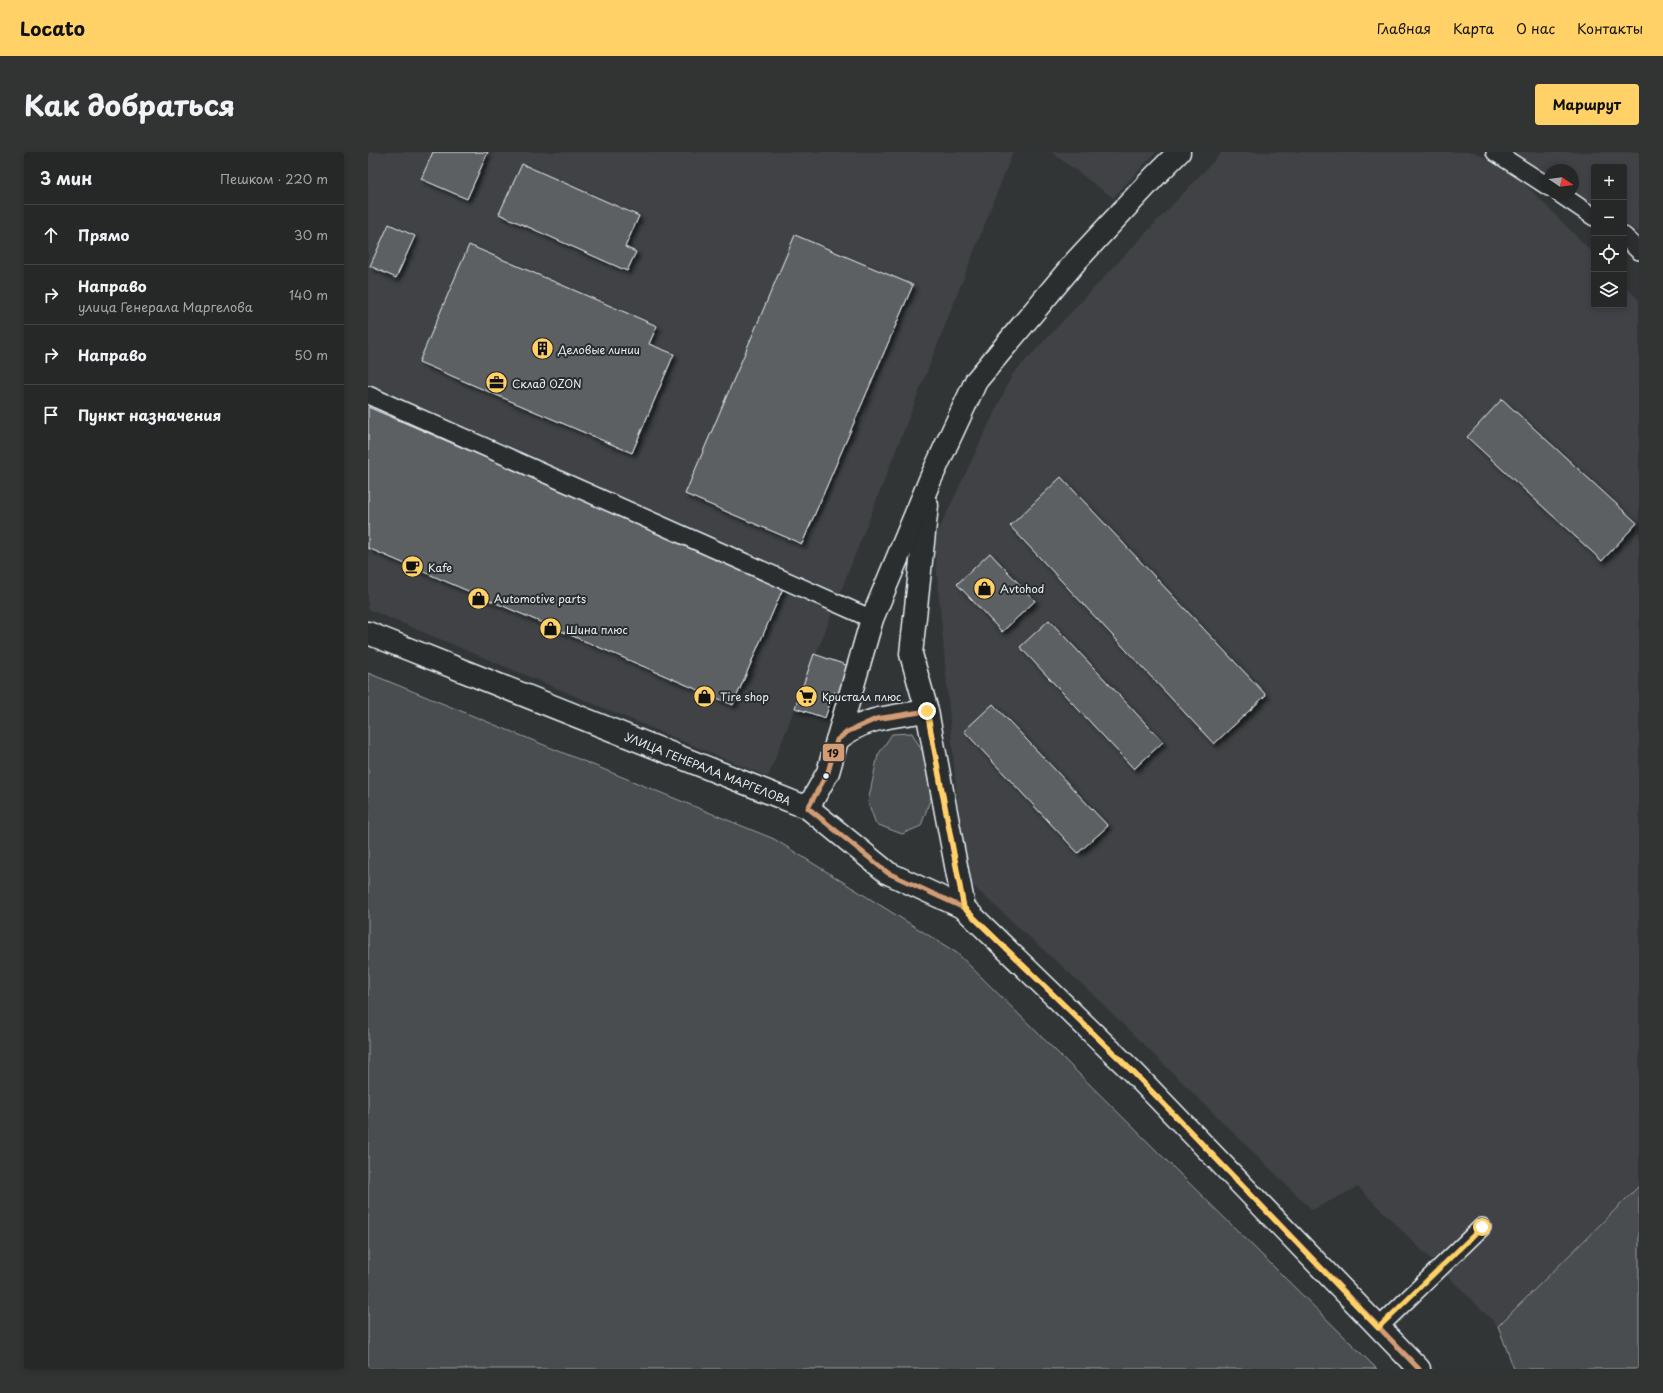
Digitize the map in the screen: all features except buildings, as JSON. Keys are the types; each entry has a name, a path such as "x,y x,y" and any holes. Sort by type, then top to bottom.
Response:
{"street":[{"path":"808,808 828,772 872,619 930,480 976,381 1076,261 1154,176 1179,152"},
{"path":"930,480 911,654 927,711 964,908"},
{"name":"УЛИЦА ГЕНЕРАЛА МАРГЕЛОВА","path":"368,633 808,808 888,873 964,908 1134,1073 1419,1369"},
{"path":"837,740 847,732 876,719 927,711"}],"lane":[{"path":"1495,152 1543,183"},
{"path":"1569,200 1591,214"},
{"path":"1627,239 1639,252"},
{"path":"368,395 872,619"},
{"path":"1378,1328 1482,1227"}],"shaded area":[{"path":"368,152 1013,152 768,777 368,609"},
{"path":"1051,152 1156,152 1113,198"},
{"path":"1222,152 1475,152 1520,179 1591,251 1591,308 1627,308 1627,288 1639,300 1639,1186 1498,1326 1358,1187 1312,1210 1087,989 964,878 934,540 1012,375"},
{"path":"1513,152 1639,152 1639,233 1627,225 1627,164 1591,164 1591,202 1579,195 1579,164 1543,164 1543,171"},
{"path":"368,673 774,839 957,953 1377,1369 368,1369"},
{"path":"912,733 924,754 931,797 921,826 902,834 876,824 868,802 878,755 892,734"},
{"path":"1639,1186 1639,1369 1514,1369 1498,1326"}],"transit line":[{"name":"19","path":"927,711 964,908 888,873 808,808 828,772 837,740 847,732 876,719 927,711"},
{"name":"19","path":"964,908 1134,1073 1419,1369"}],"place":[{"name":"Деловые линии","path":"543,349"},
{"name":"Склад OZON","path":"496,383"},
{"name":"Kafe","path":"413,567"},
{"name":"Avtohod","path":"984,588"},
{"name":"Automotive parts","path":"478,598"},
{"name":"Шина плюс","path":"551,629"},
{"name":"Tire shop","path":"704,696"},
{"name":"Кристалл плюс","path":"806,696"}],"route":[{"path":"927,711 964,908 1134,1073 1378,1328 1482,1227"}]}
